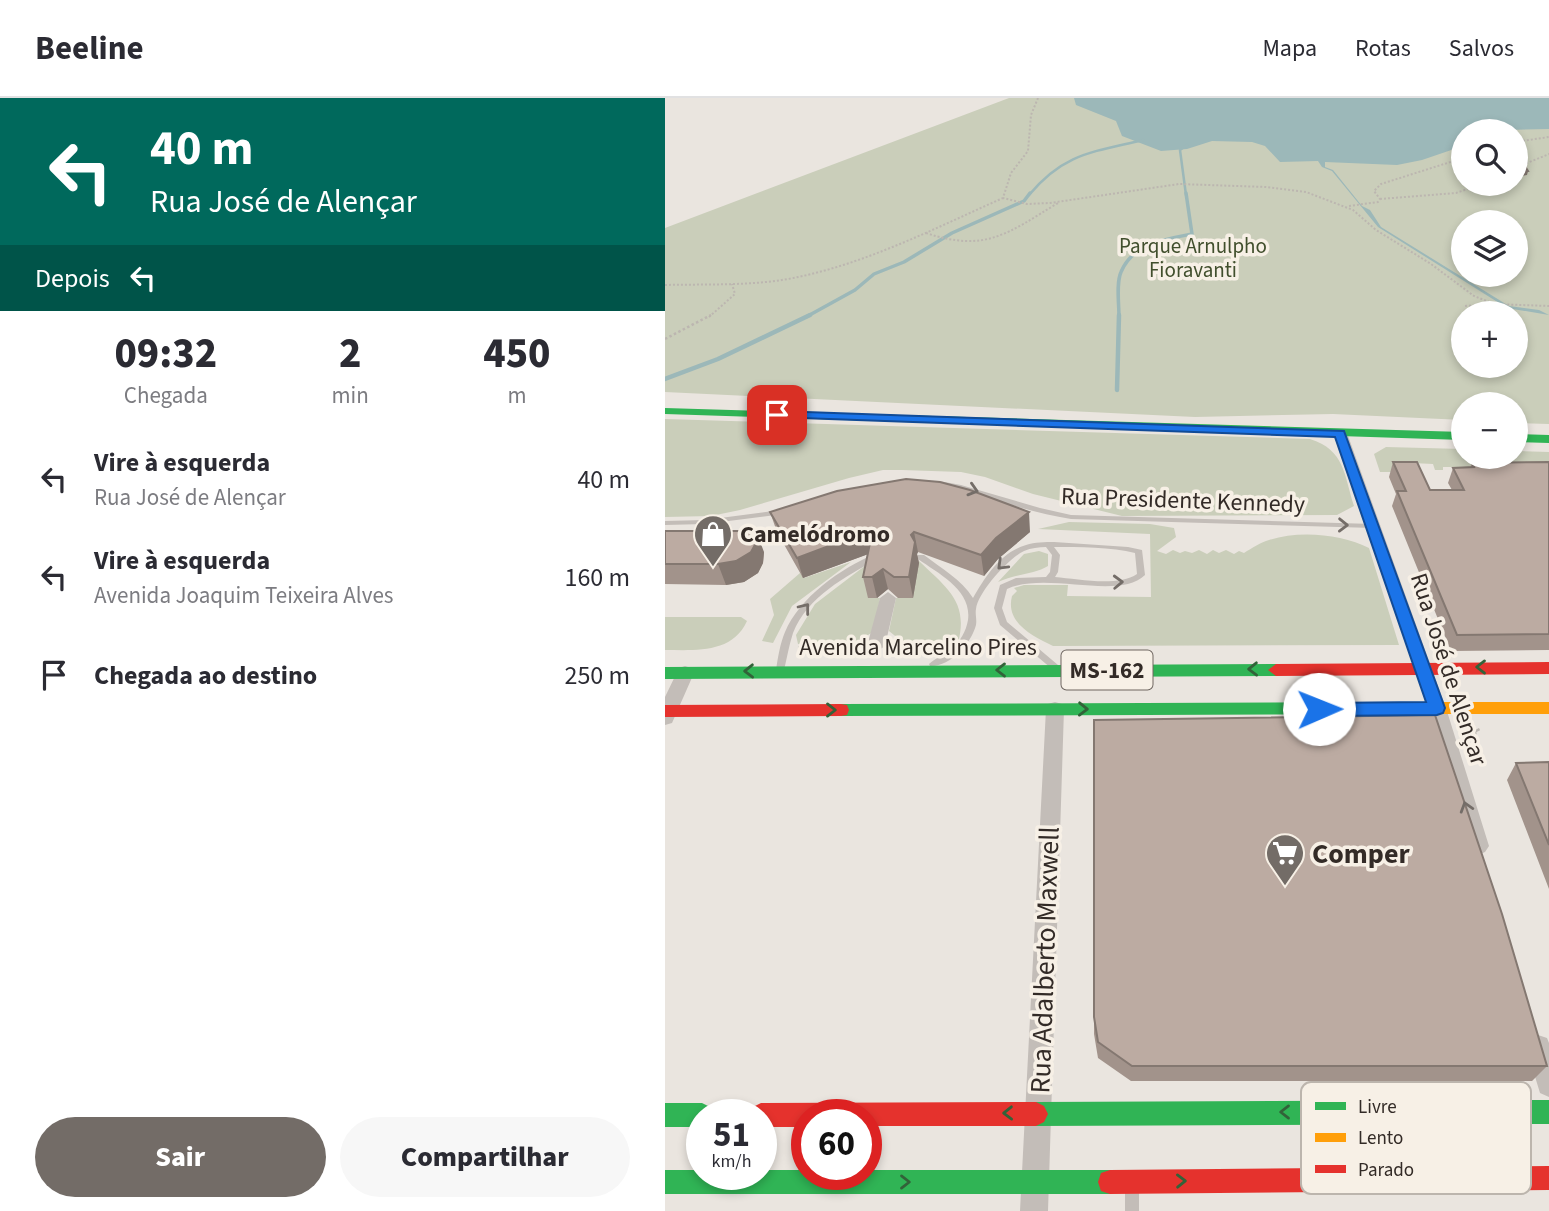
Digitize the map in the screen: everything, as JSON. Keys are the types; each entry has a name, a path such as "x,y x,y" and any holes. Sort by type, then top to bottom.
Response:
{"main road":[{"path":"665,411 1451,436"},
{"path":"1528,438 1549,439"},
{"name":"Avenida Marcelino Pires","path":"666,714 1422,667 1549,668"},
{"name":"Avenida Marcelino Pires","path":"665,673 916,670 1057,689 1437,708 1549,708"},
{"path":"777,1115 1301,1112"},
{"path":"1531,1112 1549,1112"},
{"path":"665,1115 686,1115"},
{"path":"1531,1178 1549,1178"},
{"path":"665,1182 1301,1180"}],"street":[{"name":"Rua José de Alençar","path":"1340,433 1437,708 1483,863"},
{"path":"876,646 888,598"},
{"path":"666,714 685,673"},
{"name":"Rua Adalberto Maxwell","path":"1034,1211 1057,689"},
{"path":"1534,1032 1549,1084"}],"lane":[{"name":"Rua Presidente Kennedy","path":"932,483 966,488 1046,514 1070,517 1373,526"},
{"path":"665,523 705,522 791,510"},
{"path":"916,670 944,661 959,648 971,632 972,608 982,586 1019,550 1029,546 1128,549 1139,552 1142,556 1141,575 1134,581 1112,583 1018,580 1003,587 982,586"},
{"path":"1049,546 1056,555 1054,572 1049,579"},
{"path":"779,670 791,628 807,604 830,583 875,557"},
{"path":"921,557 965,592 972,608"},
{"path":"1003,587 998,608 1003,623 1037,654 1057,689"},
{"path":"1132,1181 1132,1211"}],"path":[{"path":"1003,198 1011,173 1028,151 1031,115 1038,98"},
{"path":"1528,140 1549,137"},
{"path":"1528,163 1549,154"},
{"path":"1380,199 1374,191 1381,184 1451,163"},
{"path":"665,285 786,280 823,271 881,252 1003,198 1027,204 1061,202 1190,184 1266,187 1306,192 1347,207 1362,215 1384,236 1431,264 1474,296 1488,301"},
{"path":"1347,207 1369,204 1380,199 1451,193"},
{"path":"924,232 953,241 977,242 1000,235 1061,202"},
{"path":"665,339 702,322 727,302 735,294 732,284"},
{"path":"1528,304 1549,306"}],"green space":[{"name":"Parque Arnulpho Fioravanti","path":"1009,98 1549,98 1549,424 1528,423 1528,392 1451,392 1451,419 1333,414 1195,417 665,392 665,228"},
{"path":"665,419 1310,439 1322,444 1337,457 1354,506 1337,515 1122,516 1033,494 985,477 961,472 883,470 740,510 711,516 665,517"},
{"path":"1386,447 1451,449 1451,467 1435,470 1433,464 1412,463 1415,472 1380,472 1374,454"},
{"path":"1528,451 1549,452 1549,476 1489,469 1528,469"},
{"path":"1069,522 1150,524 1174,528 1176,537 1157,551 1166,554 1173,550 1180,553 1199,550 1207,554 1213,550 1219,553 1226,550 1234,554 1239,551 1244,553 1266,541 1307,534 1358,543 1369,548 1399,645 1053,646 1029,633 1017,621 1011,605 1012,596 1017,591 1014,588 1024,585 1068,585 1067,596 1151,597 1150,534 1038,529"},
{"path":"1039,551 1048,554 1048,566 998,582 1024,554"},
{"path":"919,561 947,588 958,606 961,629 958,643 904,643 889,631 896,598 913,597"},
{"path":"851,562 792,606 773,643 762,641 774,615 770,599 800,573 804,578"},
{"path":"866,565 869,598 880,598 873,632 855,643 798,644 796,635 815,604"},
{"path":"665,617 741,617 747,621 740,632 722,645 700,650 665,650"}],"water":[{"path":"1074,98 1549,98 1549,129 1528,129 1528,119 1451,119 1451,150 1422,160 1397,165 1325,162 1325,167 1333,170 1362,206 1370,210 1381,227 1451,270 1451,273 1378,227 1332,171 1322,167 1318,161 1280,162 1265,146 1252,142 1212,141 1187,149 1161,151 1122,136 1116,121 1076,105"},
{"path":"1474,287 1478,287 1501,301 1496,301"},
{"path":"1528,309 1539,310 1549,315 1528,312"}],"building":[{"path":"1393,462 1417,462 1430,490 1464,490 1454,469 1528,469 1528,462 1549,462 1549,634 1457,635 1397,491 1406,491"},
{"path":"906,479 940,482 970,490 1029,512 996,538 981,555 914,532 911,535 915,542 909,577 894,577 883,569 872,577 863,577 870,543 877,538 869,531 797,558 770,512 837,491"},
{"path":"665,531 756,531 756,543 751,552 736,561 718,564 665,564"},
{"name":"Comper","path":"1435,715 1502,914 1547,1066 1132,1066 1098,1042 1094,1017 1094,720"},
{"path":"1549,762 1549,845 1516,763"}],"waterway":[{"path":"1029,195 1067,162 1080,156 1143,140"},
{"path":"1186,195 1180,150 1187,145"},
{"path":"807,316 855,290 874,274 904,262 952,233 1024,201 1030,193"},
{"path":"1119,316 1119,282 1126,262 1151,244 1192,234 1186,193"},
{"path":"665,379 718,359 807,316"},
{"path":"1117,390 1119,316"}],"traffic: fast":[{"path":"665,411 1451,436"},
{"path":"1528,438 1549,439"},
{"path":"665,673 1276,670"},
{"path":"841,710 1434,708"},
{"path":"1531,1112 1549,1112"},
{"path":"1036,1114 1301,1113"},
{"path":"665,1115 686,1115"},
{"path":"665,1182 1110,1182"}],"traffic: slow":[{"path":"1434,708 1549,708"}],"traffic: jam":[{"path":"1276,670 1549,668"},
{"path":"665,711 841,710"},
{"path":"777,1115 1036,1114"},
{"path":"1531,1178 1549,1178"},
{"path":"1110,1182 1301,1180"}],"place":[{"name":"Camelódromo","path":"713,568"},
{"name":"Comper","path":"1285,887"}],"route":[{"path":"777,415 1340,433 1437,708 1319,709"}]}
